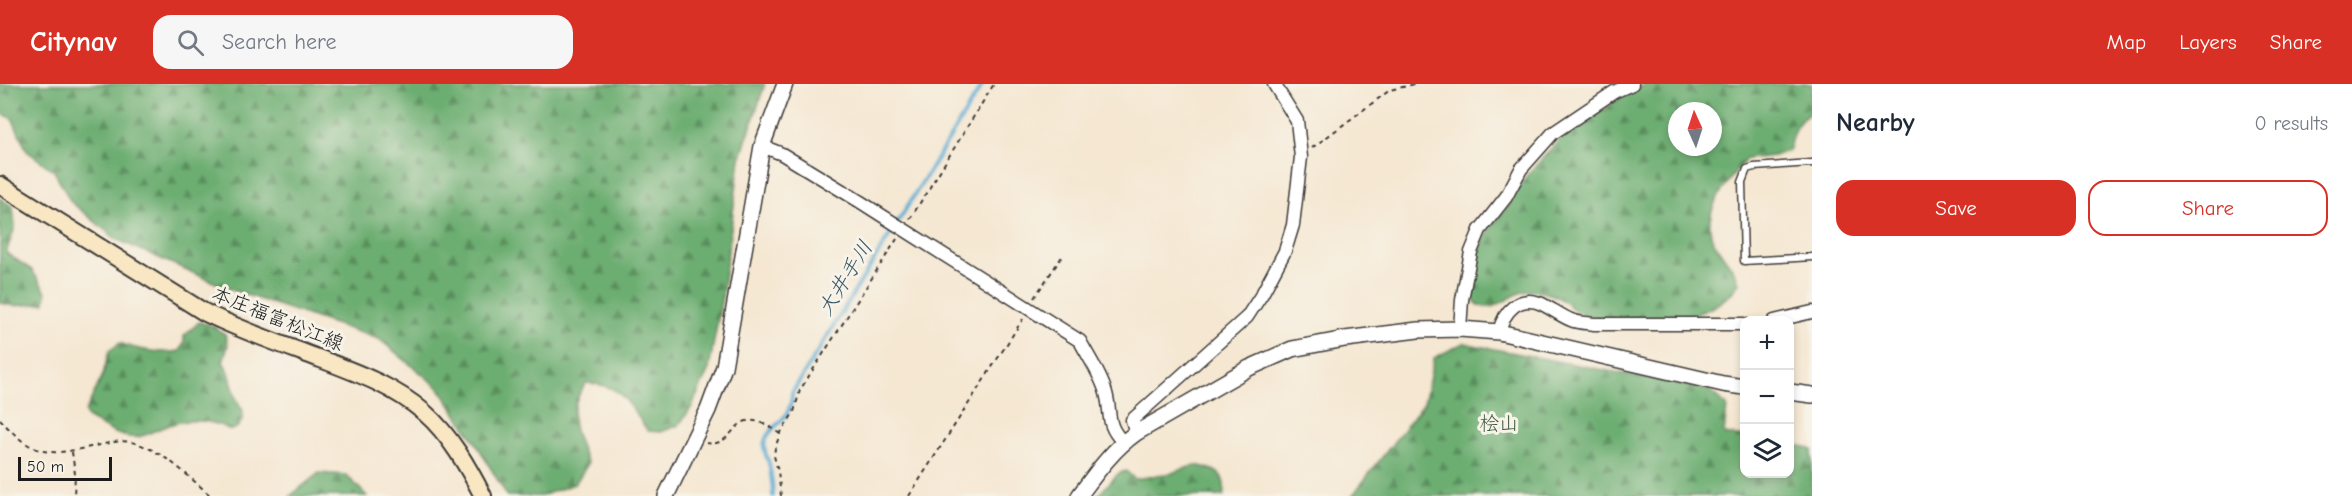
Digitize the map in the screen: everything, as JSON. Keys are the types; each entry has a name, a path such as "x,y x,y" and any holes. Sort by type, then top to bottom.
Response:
{"main road":[{"name":"本庄福富松江線","path":"0,184 204,312 234,327 359,372 394,389 427,414 442,432 467,465 483,496"}],"street":[{"path":"666,496 708,411 724,367 762,146 785,84"},
{"path":"1136,432 1132,420 1247,317 1285,251 1293,225 1301,157 1297,121 1274,84"},
{"path":"1460,329 1462,300 1471,252 1480,230 1506,197 1521,169 1553,133 1614,92 1632,84"},
{"path":"762,146 782,154 1030,306 1080,341 1107,394 1108,419 1114,434 1123,442"},
{"path":"1499,332 1503,316 1523,302 1540,303 1573,321 1594,324 1740,324"},
{"path":"1794,316 1812,312"},
{"path":"1079,496 1096,472 1123,442 1136,432 1249,368 1292,349 1345,339 1418,330 1460,329 1499,332 1740,386"},
{"path":"1794,393 1812,395"}],"lane":[{"path":"1812,163 1754,166 1747,169 1742,182 1744,261 1812,257"}],"path":[{"path":"781,496 774,456 778,433 794,412 800,390 899,226 994,84"},
{"path":"1301,157 1390,90 1415,84"},
{"path":"909,496 1063,255"},
{"path":"0,419 26,444 42,452 72,452 115,442 129,442 159,454 182,470 211,496"},
{"path":"706,443 714,443 726,438 742,421 757,421 778,433"},
{"path":"72,452 75,474 74,496"}],"green space":[{"path":"0,84 765,84 740,159 722,297 709,369 691,408 679,425 661,432 648,431 629,404 617,392 599,384 586,383 579,394 573,414 576,433 588,464 575,484 541,496 507,496 474,440 439,388 379,339 232,290 116,239 71,202 54,171 27,151 12,118 0,113"},
{"path":"1646,84 1701,86 1709,84 1812,84 1812,112 1802,119 1796,128 1789,150 1774,156 1746,159 1720,194 1711,213 1712,238 1739,283 1715,306 1688,316 1590,317 1577,312 1557,297 1537,291 1528,291 1493,306 1485,307 1477,303 1469,294 1479,250 1489,230 1509,205 1527,175 1559,140 1633,90"},
{"path":"0,198 13,207 15,227 6,253 32,270 46,292 45,303 14,306 0,303"},
{"path":"199,322 211,325 225,334 228,345 223,362 229,372 236,399 243,411 238,427 231,430 213,423 186,421 168,425 143,436 130,437 119,435 87,417 85,412 103,375 109,351 120,343 150,351 180,351 184,343 184,336"},
{"name":"桧山","path":"1463,343 1709,390 1727,406 1724,434 1740,436 1740,478 1794,478 1794,445 1806,447 1812,450 1812,496 1352,496 1424,403 1434,358"},
{"path":"1195,465 1218,473 1224,482 1224,496 1097,496 1119,473 1126,471 1135,479 1172,473"},
{"path":"319,473 346,475 367,496 290,496"}],"waterway":[{"name":"大井手川","path":"773,496 769,463 764,447 766,438 788,411 792,393 983,84"}]}
